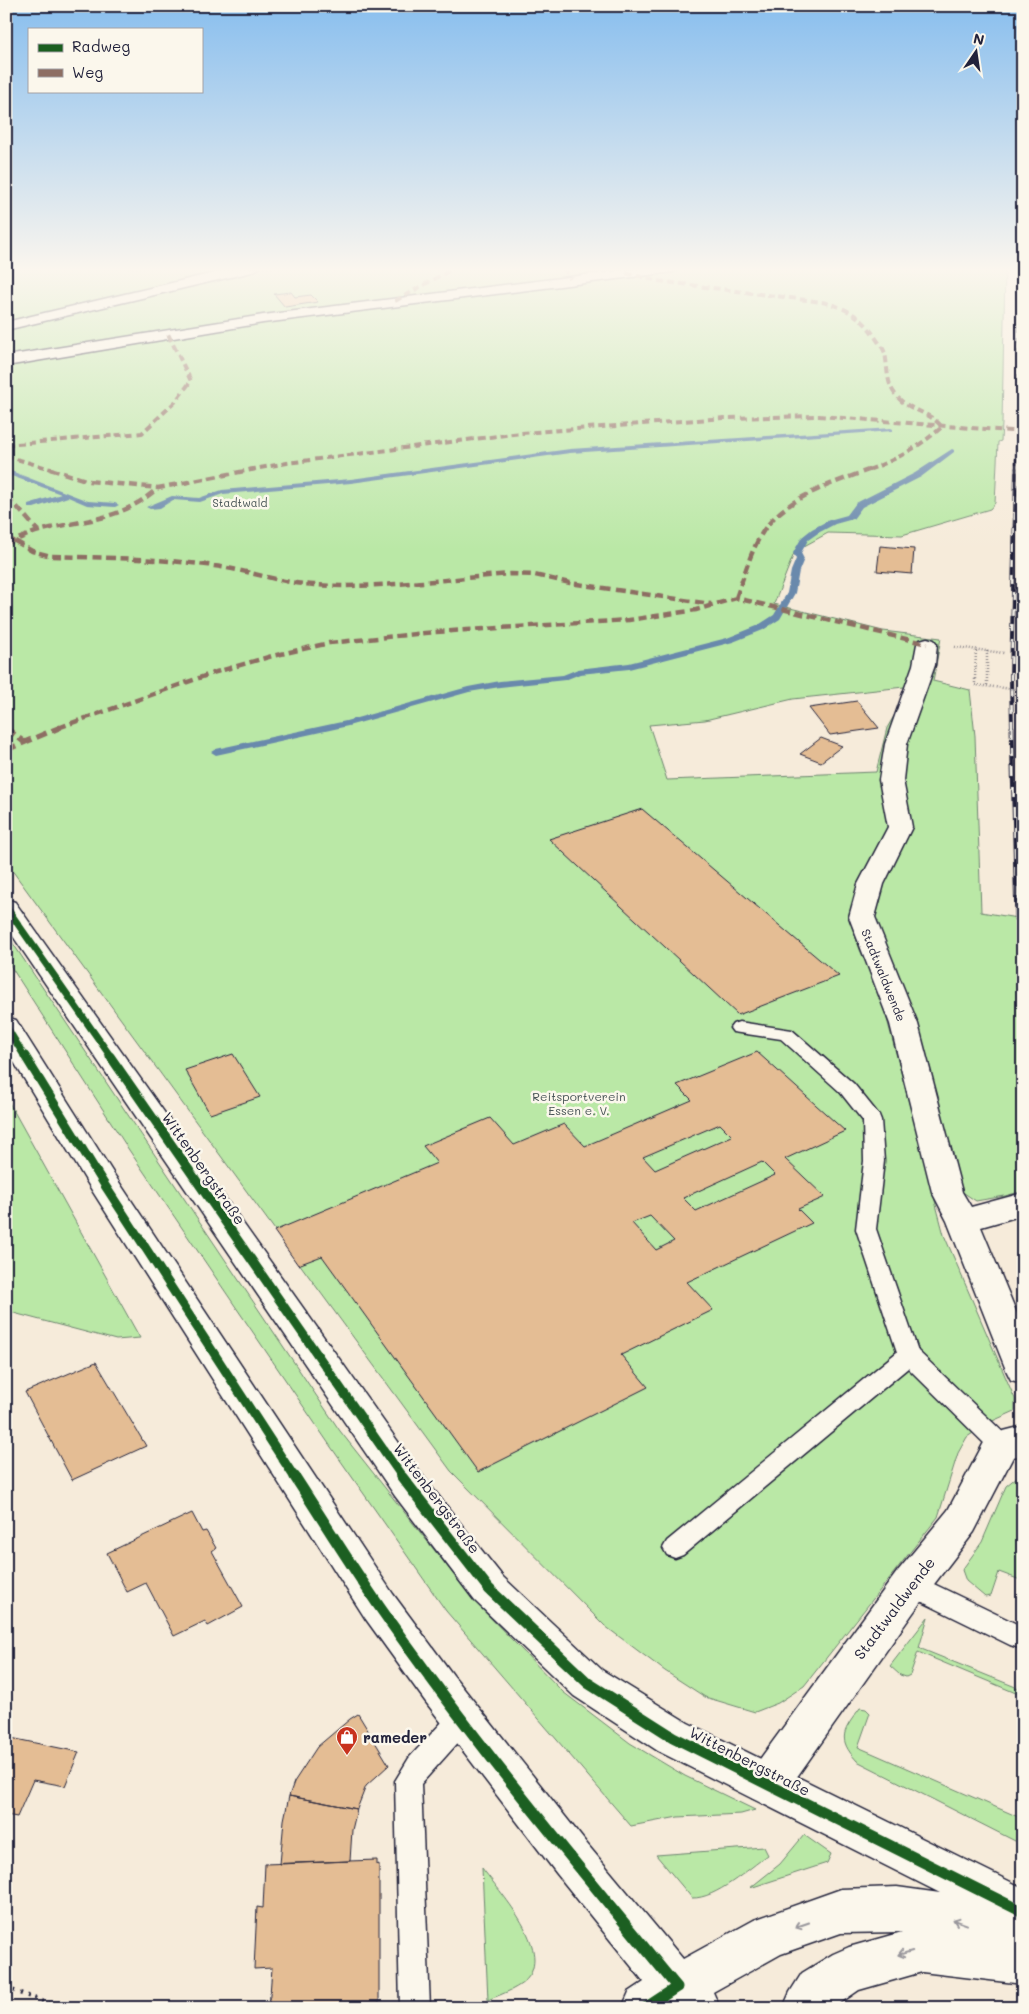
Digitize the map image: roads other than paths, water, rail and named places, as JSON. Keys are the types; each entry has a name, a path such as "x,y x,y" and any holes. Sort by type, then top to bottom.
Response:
{"street":[{"name":"Stadtwaldwende","path":"927,644 924,665 896,744 891,780 900,827 870,884 862,917 904,1024 947,1192 963,1221 1023,1370"},
{"name":"Wittenbergstraße","path":"6,907 408,1485 488,1589 588,1683 673,1737 1023,1912"},
{"path":"6,1026 104,1184 379,1606 572,1859 673,2001 770,1936 841,1911 897,1908 948,1917 1023,1944"},
{"path":"963,1221 1023,1204"},
{"name":"Stadtwaldwende","path":"767,1784 911,1584 961,1521 1012,1443"},
{"path":"806,2008 818,1989 849,1970 922,1949 1023,1961"}],"lane":[{"path":"739,1028 786,1034 847,1088 872,1120 874,1161 866,1229 909,1355 1012,1443"},
{"path":"675,1548 909,1355"},
{"path":"911,1584 1019,1636"},
{"path":"415,2008 408,1781 463,1718"}],"waterway":[{"path":"150,507 157,506 172,498 200,500 222,492 351,481 570,451 891,430"},
{"path":"216,752 348,723 468,690 500,684 565,677 578,672 629,666 730,640 760,628 777,617 791,593 795,571 800,559 797,553 805,539 832,522 850,517 859,505 918,475 952,451"},
{"path":"6,471 68,494"},
{"path":"31,506 68,494"},
{"path":"68,494 87,503 115,505"}],"railway":[{"path":"1016,470 1018,362"},
{"path":"1012,728 1011,678 1016,469"},
{"path":"1012,727 1017,919"},
{"path":"1021,808 1023,772"}],"place":[{"name":"rameder","path":"347,1756"}],"park label":[{"name":"Stadtwald","path":"240,502"},
{"name":"Reitsportverein Essen e. V.","path":"579,1103"}]}
